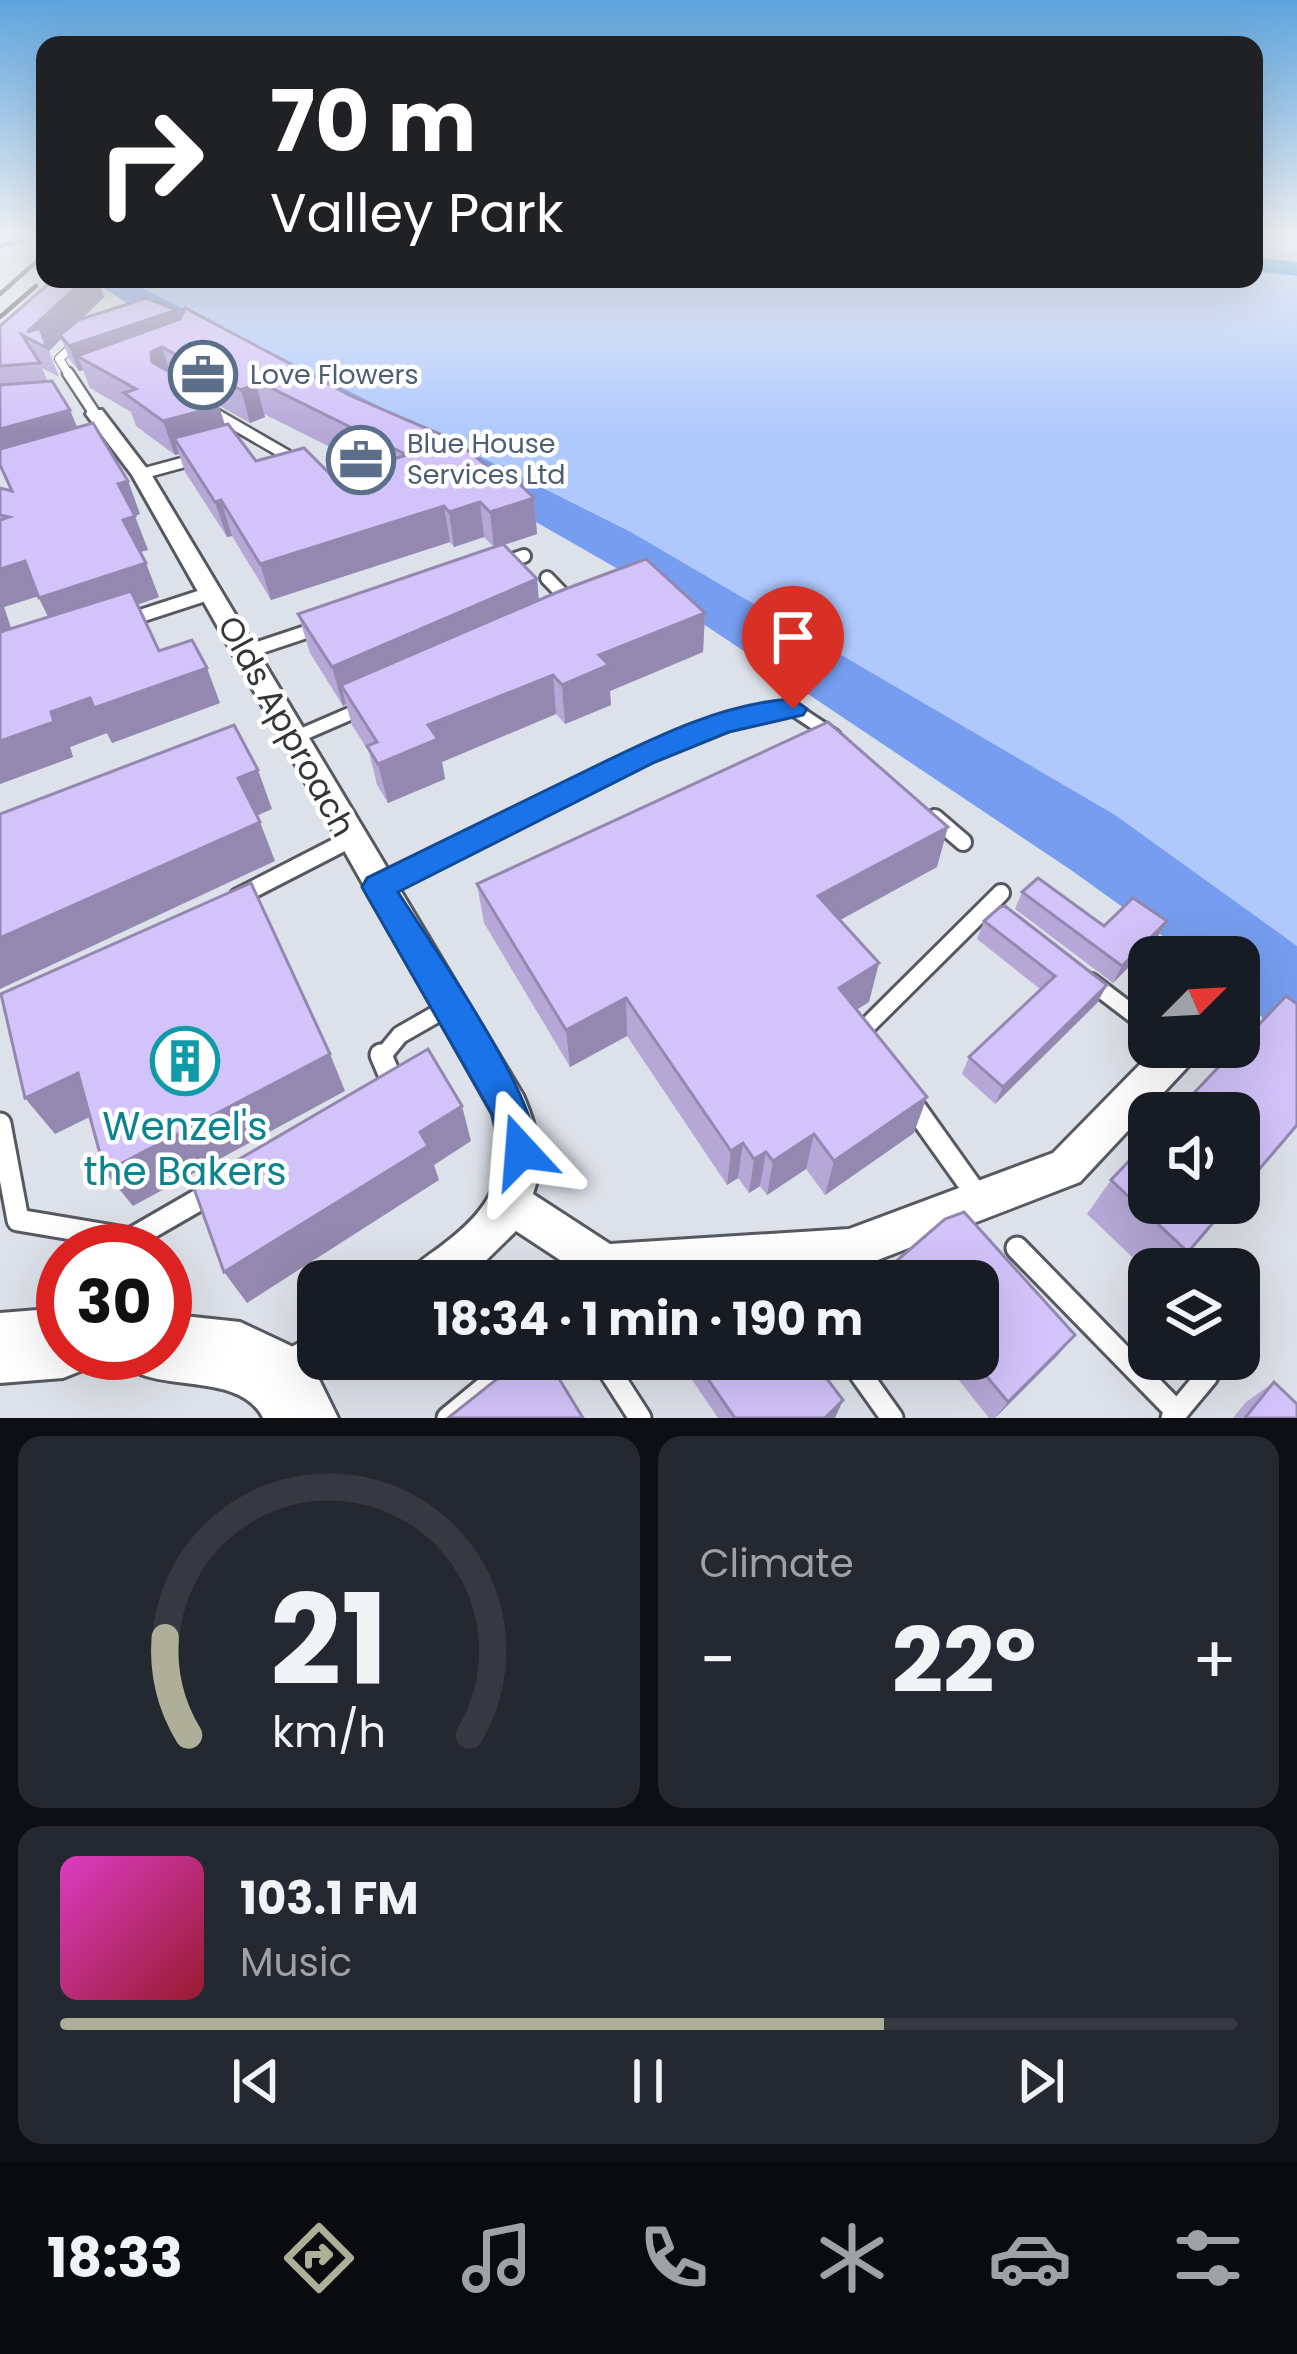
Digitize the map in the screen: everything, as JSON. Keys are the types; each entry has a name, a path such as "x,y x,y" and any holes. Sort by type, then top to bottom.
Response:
{"main road":[{"path":"0,1348 36,1345"},
{"path":"192,1352 240,1357 300,1383"}],"street":[{"name":"Olds Approach","path":"89,407 105,445 141,474 212,592 350,839 510,1108 519,1132 521,1174 510,1203 484,1241 457,1260"},
{"path":"510,1203 605,1265 849,1250 1066,1168 1150,1068"}],"lane":[{"path":"87,334 58,359 89,407"},
{"path":"72,384 86,381"},
{"path":"190,399 317,473"},
{"path":"61,402 89,407"},
{"path":"243,446 263,441"},
{"path":"141,474 222,452"},
{"path":"482,571 524,556"},
{"path":"547,578 578,610 558,620"},
{"path":"106,627 212,592"},
{"path":"246,652 332,623"},
{"path":"294,738 376,703"},
{"path":"378,887 572,788 719,725 793,709 846,745"},
{"path":"915,801 963,842"},
{"path":"229,902 350,839"},
{"path":"872,1049 858,1030 1001,893"},
{"path":"1079,973 1128,1009"},
{"path":"375,1100 395,1088 380,1056 400,1035 449,1007"},
{"path":"899,1088 982,1202"},
{"path":"0,1124 18,1220 130,1239 232,1181"},
{"path":"1017,1248 1174,1415 1204,1380"},
{"path":"448,1418 494,1380"},
{"path":"616,1380 640,1418"},
{"path":"865,1380 892,1418"}],"shaded area":[{"path":"127,303 172,303 629,531 1115,815 1297,946 1297,1048 1260,1015 1260,936 1163,936 639,581 440,467"},
{"path":"172,303 1297,303 1297,946 629,531"}],"building":[{"path":"26,303 59,303 27,332 40,328 47,348 22,335 40,363 0,366 0,326"},
{"path":"130,303 159,303 177,310 69,346 60,335 78,320"},
{"path":"185,308 351,396 456,441 492,470 502,467 534,498 490,512 480,502 449,512 444,506 260,564 221,500 215,502 174,438 228,424 256,461 304,448 332,476 407,455 253,379 256,384 241,390 162,347 151,352 152,362 217,399 211,400 216,407 163,421 124,393 136,389 77,356 180,319"},
{"path":"52,381 70,410 0,429 0,385"},
{"path":"93,423 128,481 118,484 135,516 123,520 146,563 39,598 25,561 0,569 0,520 9,517 0,515 0,488 12,491 0,465 0,449"},
{"path":"503,544 537,579 332,667 298,614"},
{"path":"646,559 705,613 599,655 609,665 562,685 553,675 428,725 438,739 378,764 367,746 377,742 341,685"},
{"path":"131,591 159,651 192,640 207,668 94,708 90,698 51,712 54,722 0,741 0,632"},
{"path":"828,722 948,827 818,896 879,963 839,988 927,1097 834,1161 814,1134 773,1161 766,1152 754,1159 743,1143 731,1151 626,998 566,1030 477,884"},
{"path":"234,725 258,770 238,778 260,822 0,938 0,814"},
{"path":"1038,878 1104,926 1133,898 1167,921 1152,936 1128,936 1128,960 1122,966 1022,892"},
{"name":"Wenzel's the Bakers","path":"251,883 330,1054 105,1172 78,1073 25,1098 1,994"},
{"path":"1005,906 1107,985 1003,1087 969,1057 1055,976 984,921"},
{"path":"1286,996 1297,1004 1297,1125 1260,1168 1260,1092 1195,1092 1218,1068 1260,1068 1260,1023"},
{"path":"428,1049 462,1106 420,1132 428,1146 224,1272 193,1186"},
{"path":"1128,1162 1128,1196 1111,1180"},
{"path":"964,1212 1075,1335 1008,1402 990,1380 999,1380 999,1260 897,1260 945,1219"},
{"path":"1158,1224 1212,1224 1191,1248 1184,1248"},
{"path":"496,1380 560,1380 583,1418 448,1418"},
{"path":"709,1380 828,1380 843,1400 825,1418 735,1418"},
{"path":"1274,1382 1297,1404 1297,1418 1245,1418"}],"railway":[{"path":"0,317 16,303"}],"place":[{"name":"Love Flowers","path":"203,375"},
{"name":"Blue House Services Ltd","path":"361,460"},
{"name":"Wenzel's the Bakers","path":"185,1061"}],"route":[{"path":"521,1151 510,1108 378,887 645,755 719,725 793,709"}]}
